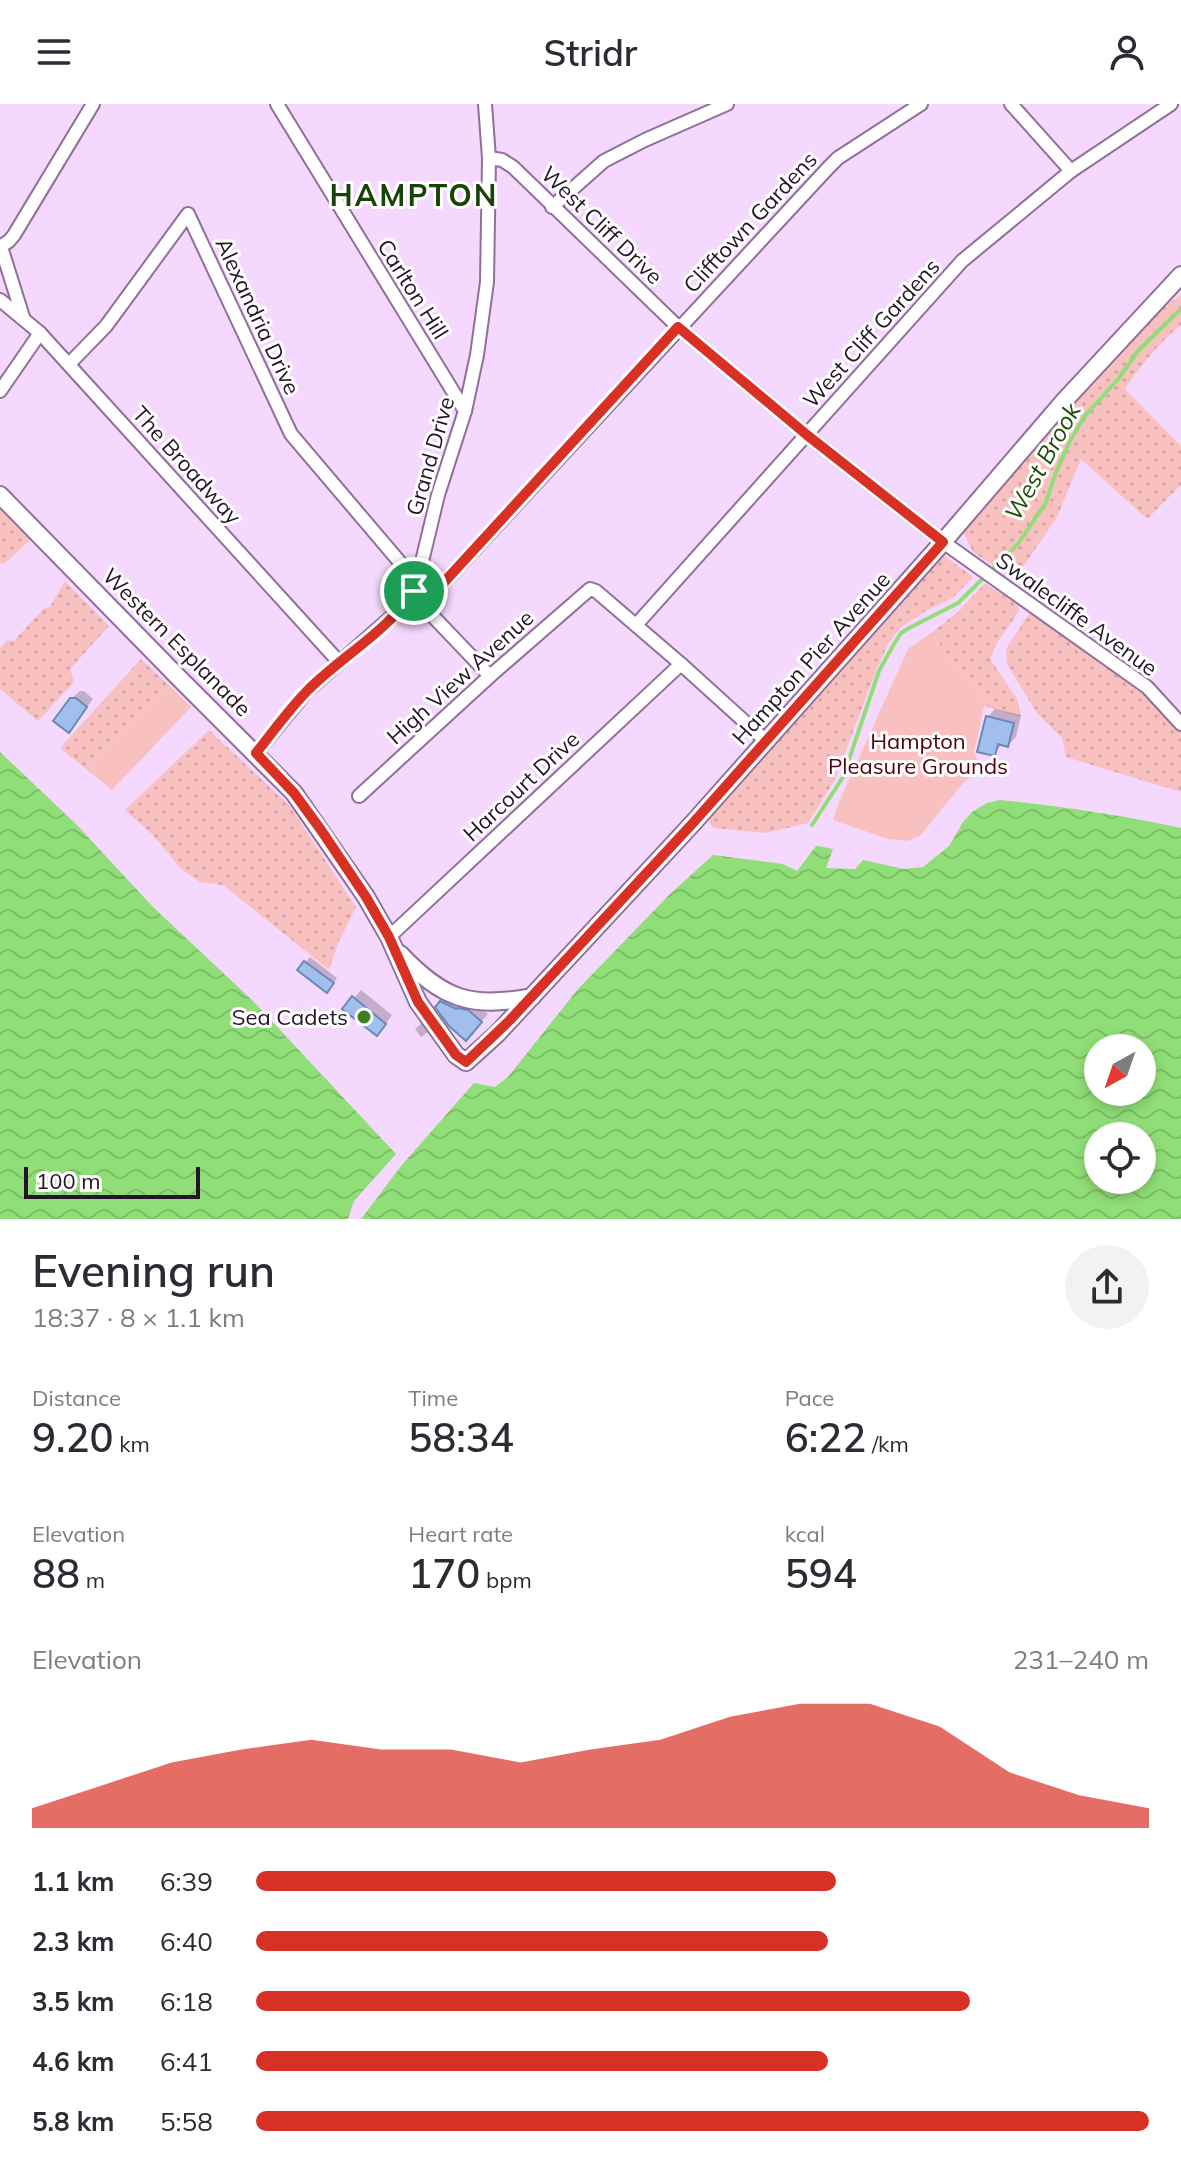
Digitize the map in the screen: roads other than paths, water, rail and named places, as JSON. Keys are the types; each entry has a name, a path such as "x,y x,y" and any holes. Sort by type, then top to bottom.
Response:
{"street":[{"path":"23,317 1,247 14,235 93,104"},
{"name":"Carlton Hill","path":"277,104 465,411"},
{"name":"Grand Drive","path":"256,753 307,691 391,619 420,588 438,495 465,411 477,355 487,282 489,158 485,104"},
{"path":"552,207 604,161 727,104"},
{"name":"Clifftown Gardens","path":"420,588 436,591 838,158 921,104"},
{"path":"1011,104 1071,171"},
{"name":"West Cliff Gardens","path":"636,625 962,261 1071,171 1171,104"},
{"name":"West Cliff Drive","path":"489,158 502,160 513,167 678,327 807,435 943,542"},
{"name":"Alexandria Drive","path":"69,364 106,326 188,214 291,434 420,588"},
{"name":"Hampton Pier Avenue","path":"466,1062 532,997 766,741 1064,401 1181,275"},
{"name":"The Broadway","path":"0,300 40,333 339,662"},
{"path":"0,391 40,333"},
{"name":"Western Esplanade","path":"0,495 294,793 366,897 391,942 418,1002 456,1055 466,1062"},
{"name":"Swalecliffe Avenue","path":"943,542 1147,687 1181,724"},
{"path":"420,588 426,609 490,676"},
{"name":"High View Avenue","path":"359,796 590,589 636,625"},
{"path":"636,625 766,741"},
{"name":"Harcourt Drive","path":"391,942 681,664"},
{"name":"Western Esplanade","path":"391,942 434,985 457,998 474,1002 532,997"},
{"path":"418,1002 425,990 434,985"},
{"path":"497,1034 498,1001"}],"water":[{"path":"0,752 76,824 153,907 253,1001 396,1154 354,1201 348,1219 0,1219"},
{"path":"1000,800 1113,815 1181,828 1181,1219 361,1219 401,1166 474,1083 495,1087 508,1077 578,989 670,894 713,855 783,864 797,871 818,846 833,849 826,868 855,869 863,860 904,869 923,867 949,846 972,812"}],"waterway":[{"name":"West Brook","path":"812,825 843,777 879,671 901,633 958,603 1018,544 1046,502 1070,441 1085,416 1138,351 1181,309"}],"place":[{"name":"Sea Cadets","path":"364,1017"}],"district":[{"name":"HAMPTON","path":"414,196"}],"park label":[{"name":"Hampton Pleasure Grounds","path":"918,754"}]}
